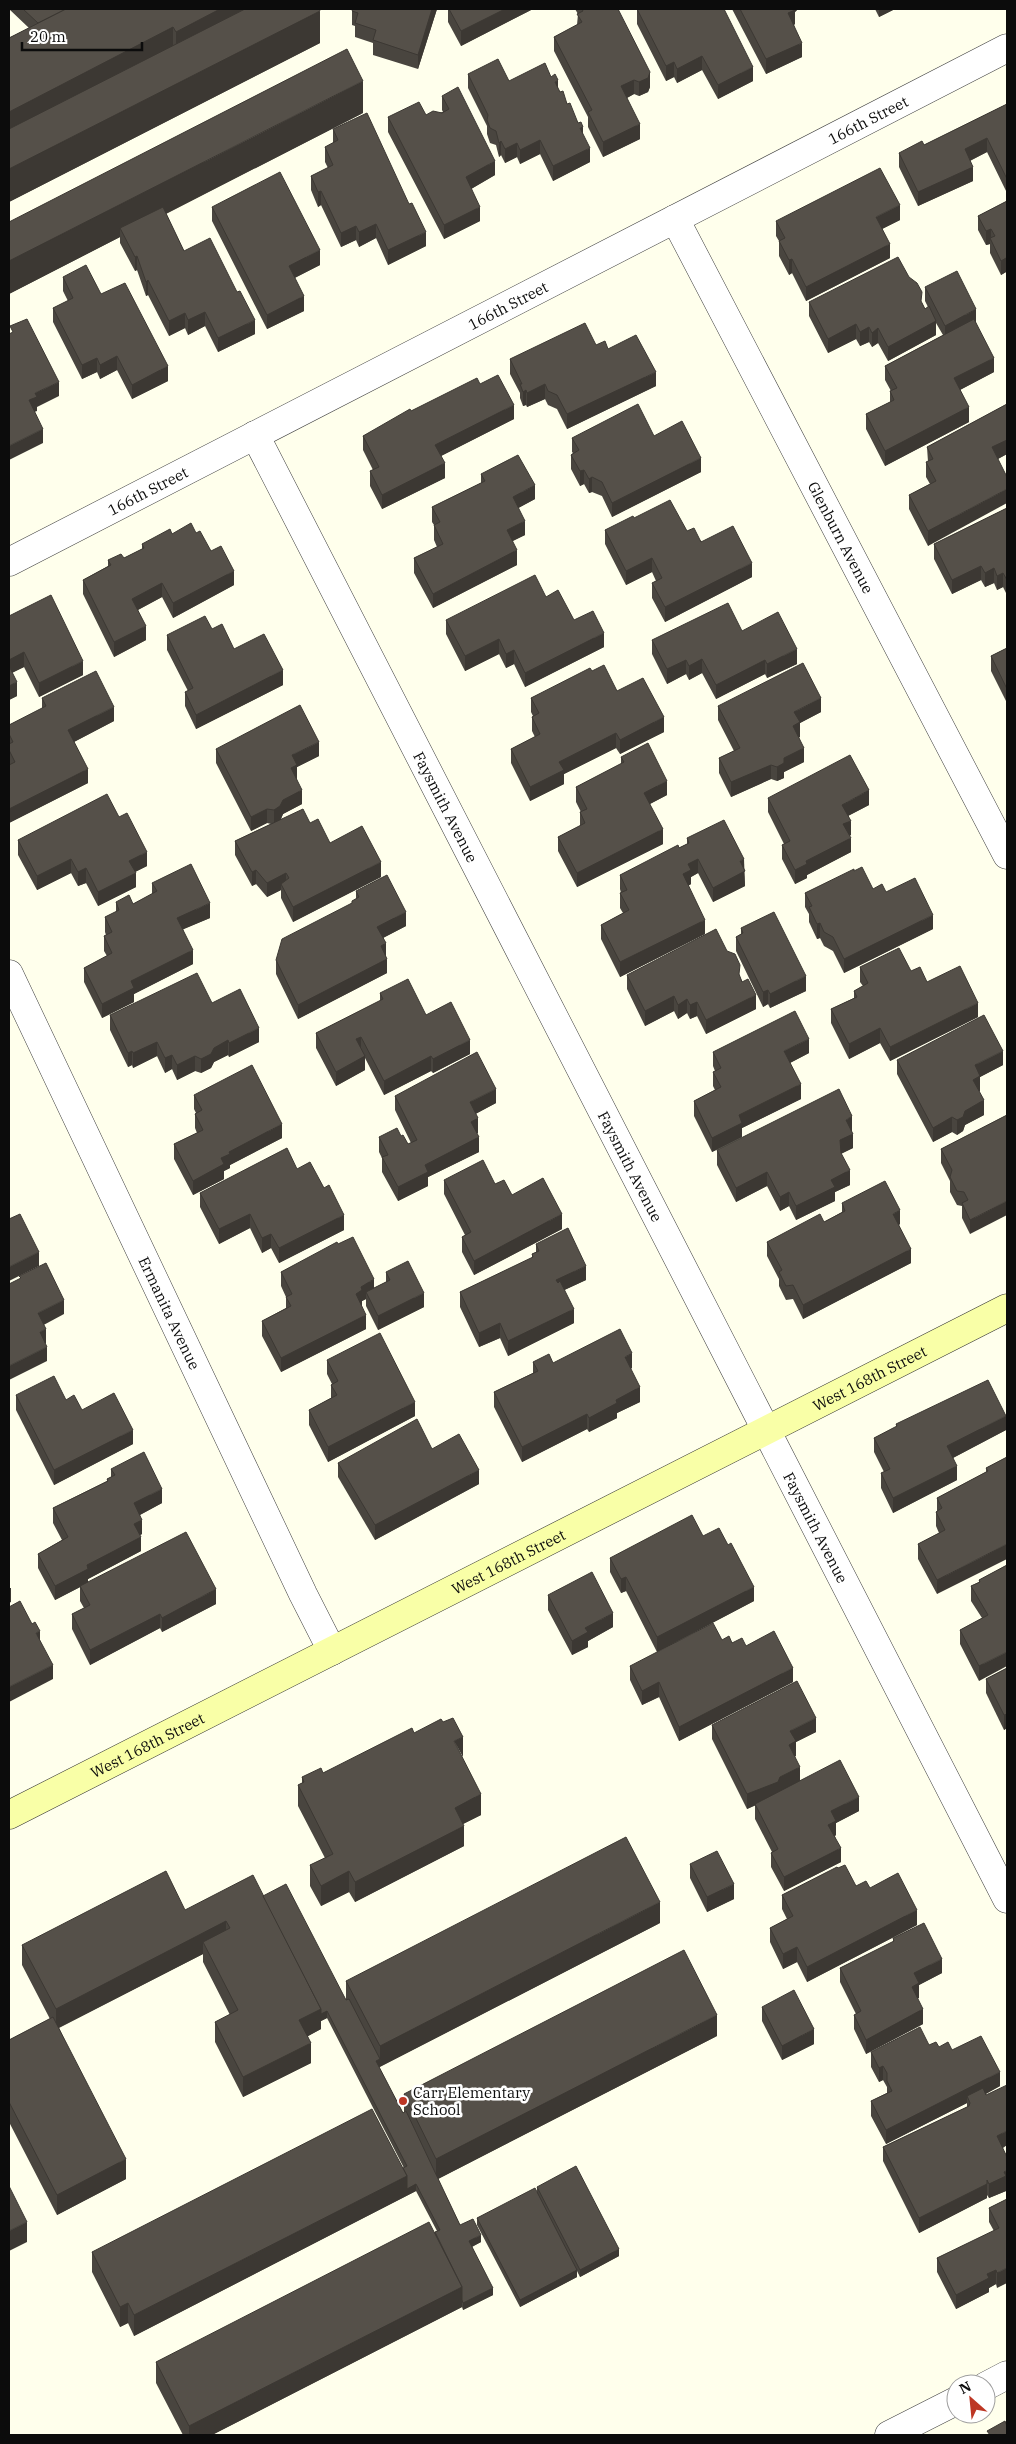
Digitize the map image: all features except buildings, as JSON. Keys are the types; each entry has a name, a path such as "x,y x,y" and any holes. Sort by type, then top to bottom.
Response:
{"street":[{"name":"166th Street","path":"9,562 1007,48"},
{"name":"Glenburn Avenue","path":"675,219 1007,855"},
{"name":"Faysmith Avenue","path":"255,435 1007,1899"},
{"name":"Ermanita Avenue","path":"9,974 294,1576 332,1651"},
{"name":"West 168th Street","path":"9,1815 1007,1308"},
{"path":"889,2435 946,2406"}],"place":[{"name":"Carr Elementary School","path":"403,2101"}]}
